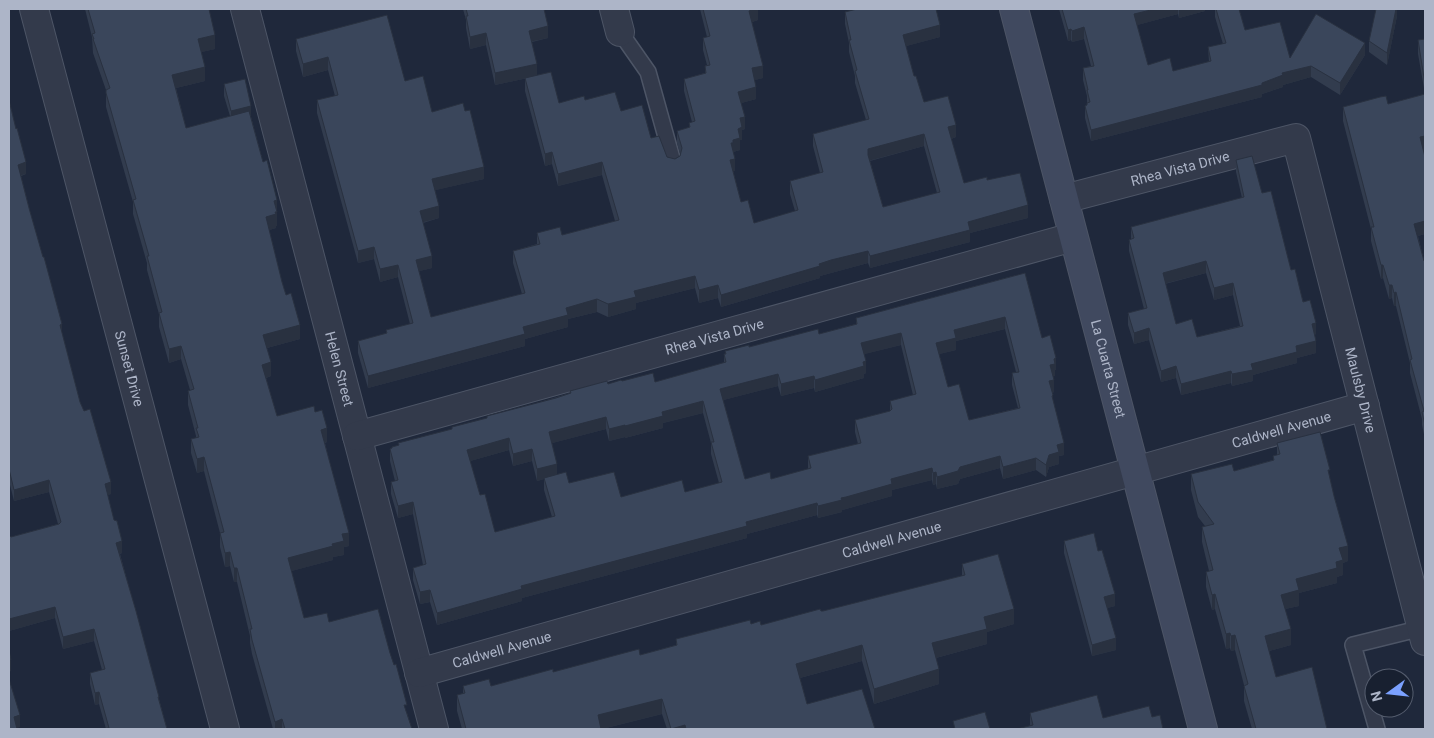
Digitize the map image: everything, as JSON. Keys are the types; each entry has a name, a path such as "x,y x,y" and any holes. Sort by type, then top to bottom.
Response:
{"street":[{"name":"Sunset Drive","path":"34,9 225,729"},
{"name":"Helen Street","path":"245,9 434,729"},
{"name":"La Cuarta Street","path":"1014,9 1203,729"},
{"name":"Rhea Vista Drive","path":"1064,199 1296,138"},
{"name":"Maulsby Drive","path":"1296,138 1365,406 1418,584 1424,634"},
{"name":"Rhea Vista Drive","path":"356,436 1073,237"},
{"name":"Caldwell Avenue","path":"419,673 1365,406"}],"lane":[{"path":"617,20 648,72 672,162"},
{"path":"1377,729 1353,645 1424,634"}],"building":[{"path":"88,9 209,9 215,35 198,39 205,67 172,75 186,128 249,111 263,162 267,160 277,200 274,201 276,214 266,217 286,295 291,293 300,325 263,335 271,362 262,365 277,416 314,406 315,412 322,410 327,428 321,430 349,533 342,534 344,541 332,544 333,546 288,558 304,618 327,613 329,622 378,609 390,653 394,665 396,664 407,705 404,705 412,729 285,729 282,719 275,722 252,640 250,629 252,629 237,568 234,568 230,552 225,553 220,533 224,532 204,457 197,459 191,439 199,437 188,391 194,389 181,346 169,349 159,313 162,312 147,256 149,256 133,200 136,199 106,93 106,90 110,88 93,39 92,34 95,33"},
{"path":"466,9 544,9 548,26 529,31 537,64 495,73 486,33 470,37"},
{"path":"703,9 755,9 749,11 763,66 752,68 756,87 738,92 745,117 740,118 742,127 738,129 740,138 733,140 733,143 731,143 735,159 730,160 741,202 748,200 754,223 798,210 790,181 823,172 813,134 869,119 855,71 857,70 849,40 851,40 845,12 857,9 936,9 940,25 903,35 914,76 916,76 924,102 948,96 956,125 948,127 964,183 987,177 987,180 1020,173 1028,205 968,222 970,230 870,256 868,251 831,260 819,264 820,266 721,295 718,285 699,290 695,276 634,291 636,297 608,304 597,299 566,308 568,315 523,327 525,334 368,376 358,341 387,333 386,330 413,323 398,265 380,269 374,247 358,251 317,100 338,95 328,57 303,64 296,39 387,15 405,81 423,76 432,112 463,103 465,111 470,110 484,167 432,179 439,206 420,211 432,256 416,260 431,317 525,293 513,251 540,244 537,233 560,227 562,235 619,220 602,162 558,174 552,152 545,154 525,78 551,72 559,103 584,96 585,100 615,92 621,111 642,105 651,138 659,136 667,157 675,159 680,156 682,148 677,131 690,127 689,123 695,121 684,79 706,73 705,66 710,65 703,38 710,36","holes":["924,134 940,192 883,207 868,155 868,149"]},
{"path":"1062,9 1155,9 1134,14 1148,65 1170,58 1173,71 1211,61 1208,47 1226,43 1216,9 1239,9 1245,30 1280,22 1290,58 1316,14 1365,43 1340,83 1311,66 1282,73 1283,75 1262,83 1262,85 1091,130 1085,106 1090,102 1083,68 1094,66 1084,27 1072,31 1071,29 1068,30"},
{"path":"1376,9 1396,9 1387,53 1369,41"},
{"path":"1425,39 1425,84 1418,40"},
{"path":"245,79 251,106 231,111 224,84"},
{"path":"1425,94 1425,136 1420,137 1425,157 1425,221 1414,224 1425,260 1425,425 1422,412 1424,411 1410,360 1412,359 1396,292 1394,293 1392,285 1389,285 1383,265 1381,265 1371,227 1374,227 1343,107 1386,96 1388,104"},
{"path":"9,100 26,162 18,165 62,324 60,325 80,402 84,411 90,409 111,482 105,484 114,520 117,521 122,541 116,543 167,729 103,729 109,728 99,692 95,693 90,673 105,669 94,629 63,637 55,607 9,619 9,535 11,537 61,522 49,480 14,490 9,469"},
{"path":"1252,156 1262,193 1271,191 1291,270 1295,269 1303,302 1310,300 1316,323 1312,324 1316,341 1296,346 1297,352 1251,364 1253,370 1232,374 1231,371 1181,384 1176,366 1161,371 1149,328 1134,333 1128,313 1147,308 1129,240 1134,238 1131,227 1244,197 1236,160","holes":["1206,261 1214,288 1233,283 1243,326 1197,337 1192,319 1176,324 1163,273"]},
{"path":"1025,273 1042,338 1050,335 1056,358 1054,359 1055,364 1050,365 1054,380 1049,381 1064,443 1057,445 1059,452 1049,455 1046,465 1036,458 1003,467 1000,456 960,467 958,471 937,477 936,472 933,473 932,468 891,479 892,484 841,498 842,500 818,506 817,503 746,522 747,526 521,586 522,589 437,613 430,590 420,592 413,568 426,564 413,502 398,506 391,482 398,480 390,449 399,445 398,443 452,429 452,427 487,418 487,416 556,398 571,393 570,391 607,381 608,384 653,373 655,382 726,362 725,351 749,345 749,347 818,329 819,334 857,324 856,318","holes":["1005,317 1019,372 1012,373 1020,408 969,420 959,384 948,387 936,343 956,338 954,330","901,333 916,394 890,401 892,409 890,411 855,420 861,443 808,456 811,468 771,479 770,472 745,479 720,389 778,374 781,384 814,376 815,380 864,366 863,362 866,361 861,343","703,401 714,442 711,442 722,482 685,492 682,480 621,497 614,472 569,483 566,472 544,478 555,516 495,532 485,494 480,495 467,450 509,438 513,454 532,449 537,469 557,464 549,432 606,417 609,429 663,416 662,412"]},
{"path":"1320,432 1330,470 1328,470 1334,496 1348,546 1339,548 1343,560 1336,562 1337,568 1296,579 1299,590 1281,595 1291,629 1265,636 1276,677 1312,667 1327,729 1256,729 1244,686 1248,684 1235,635 1226,634 1215,594 1212,595 1206,572 1213,570 1202,527 1214,524 1198,502 1191,474 1232,464 1234,471 1274,460 1273,456 1280,454 1277,443"},
{"path":"1094,533 1098,551 1102,550 1115,594 1104,597 1116,638 1092,645 1064,541"},
{"path":"998,554 1014,609 984,617 987,629 932,643 939,669 874,689 862,645 796,664 807,704 862,689 875,729 686,729 685,725 671,729 662,699 598,715 601,729 466,729 457,695 465,693 463,686 489,679 491,686 639,649 640,655 677,645 676,639 750,620 751,624 760,621 761,625 820,609 823,611 965,575 962,564"},
{"path":"9,679 20,715 14,717 17,729 9,729"},
{"path":"1097,695 1103,718 1149,706 1152,717 1160,715 1163,729 1017,729 1033,725 1030,713"},
{"path":"985,712 990,729 955,729 953,721"}]}
